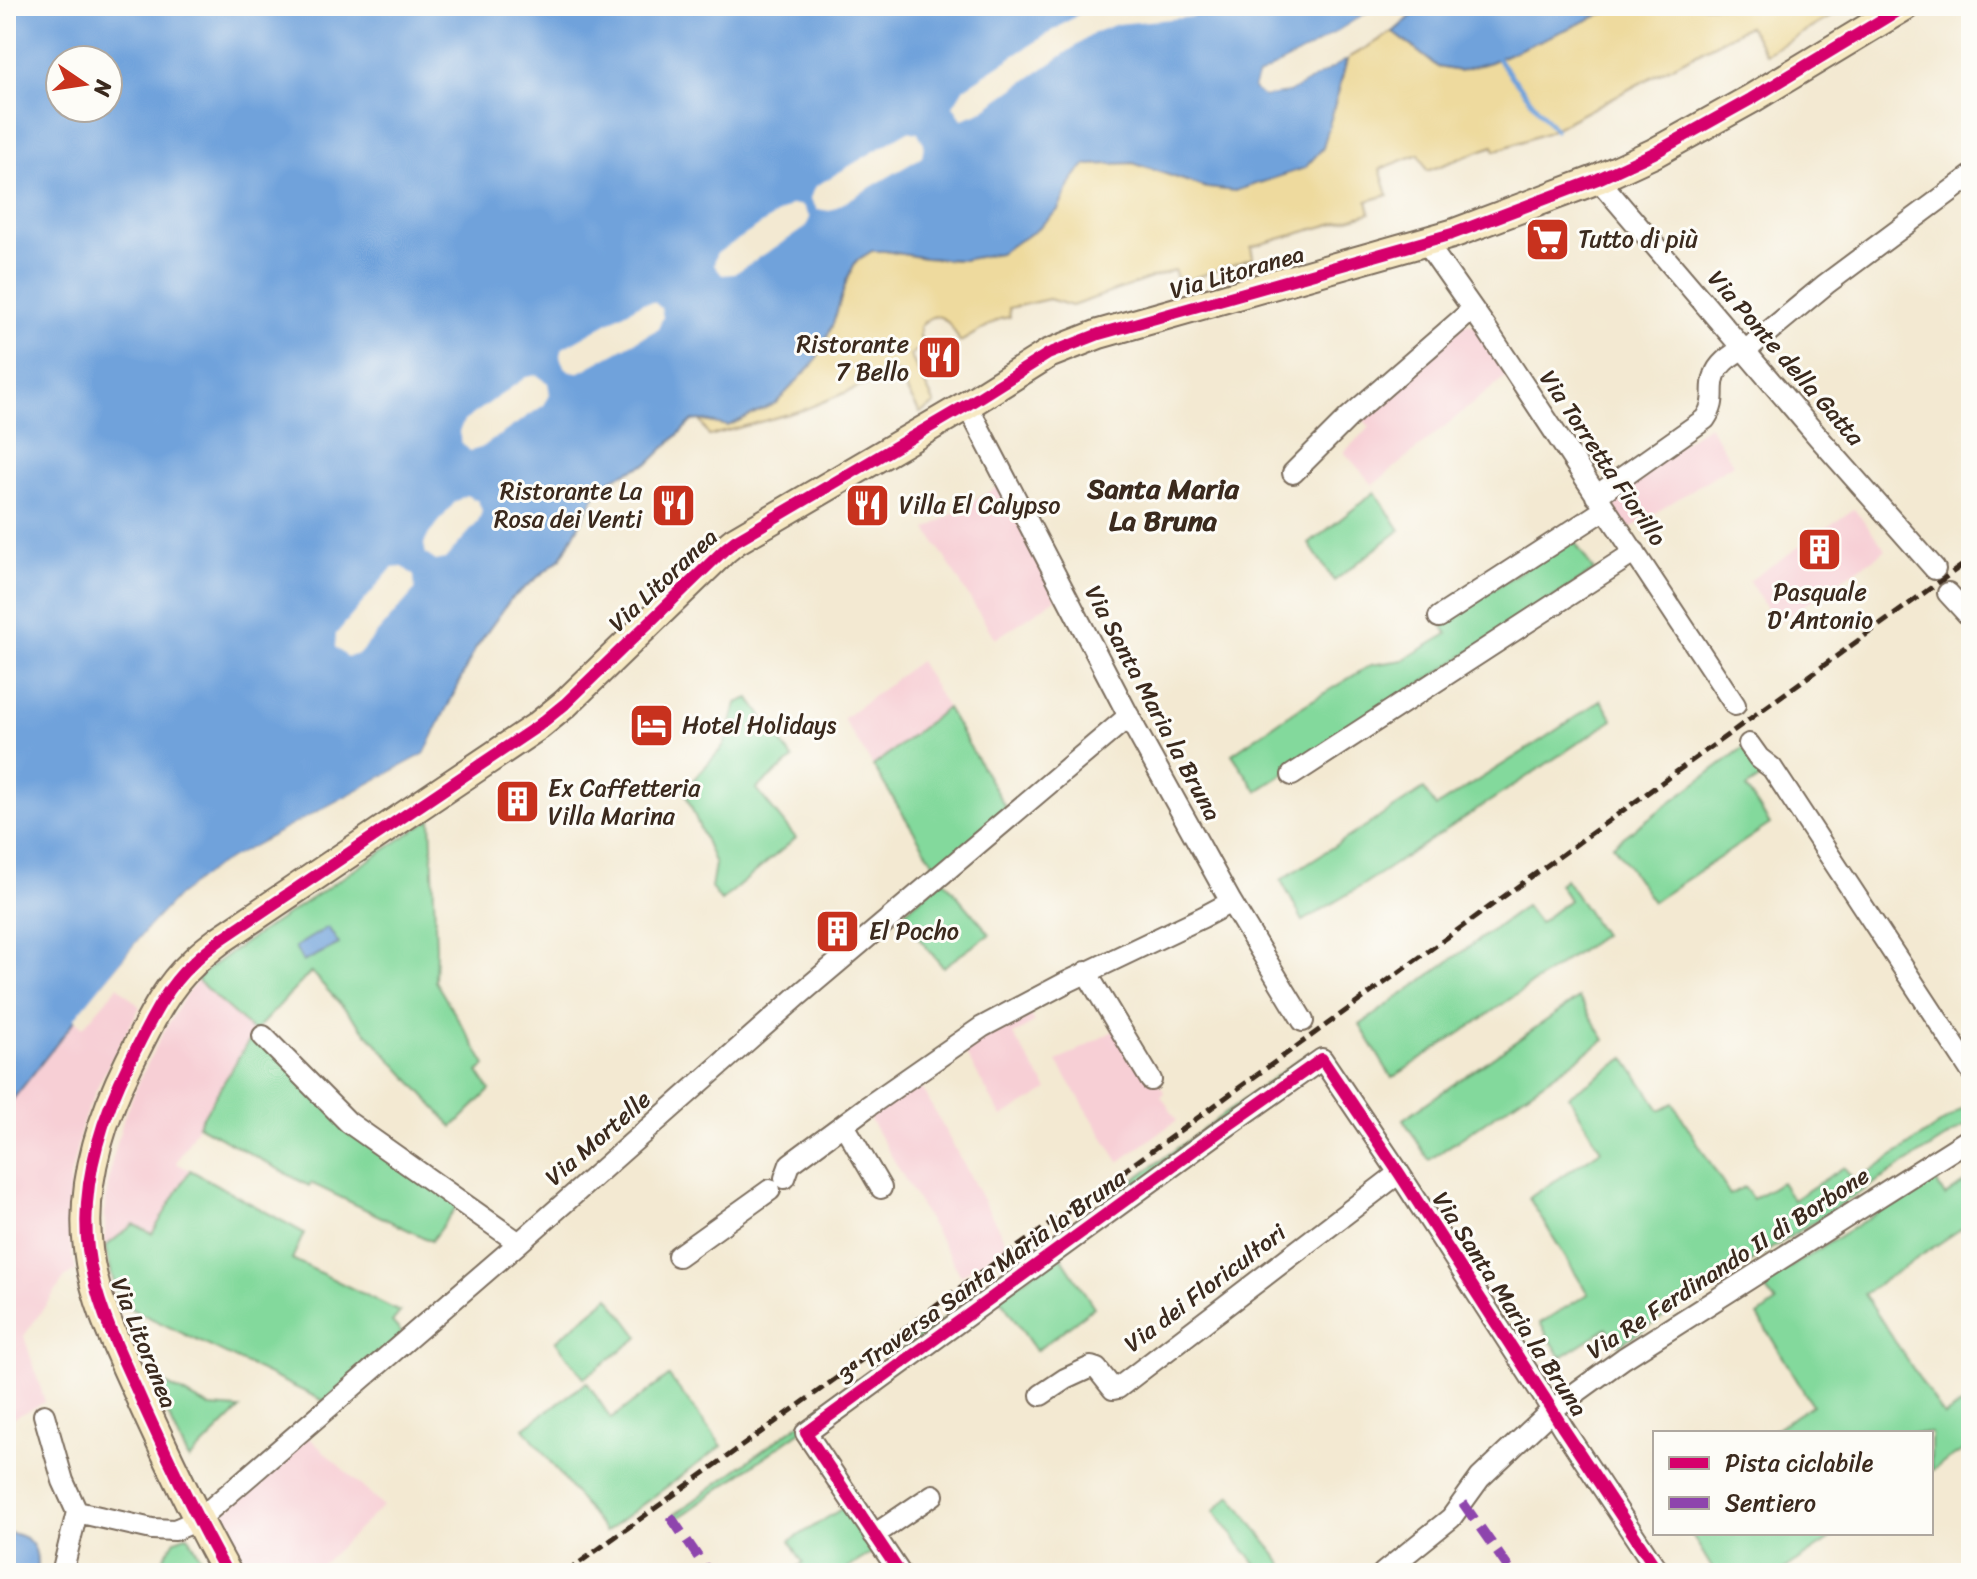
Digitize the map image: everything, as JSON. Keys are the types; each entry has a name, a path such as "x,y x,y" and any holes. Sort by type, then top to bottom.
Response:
{"street":[{"name":"Via Litoranea","path":"227,1573 198,1520 111,1332 88,1249 86,1202 106,1115 147,1026 170,989 190,965 220,940 538,726 565,704 725,549 1048,354 1089,337 1425,241 1598,179 1696,130 1905,6"},
{"path":"1439,617 1600,503 1705,419 1713,403 1714,376 1720,365 1744,350 1826,284 1971,176"},
{"name":"Via Ponte della Gatta","path":"1598,179 1935,569"},
{"name":"Via Torretta Fiorillo","path":"1425,241 1735,705"},
{"path":"1293,473 1349,417 1472,310"},
{"name":"Via Santa Maria la Bruna","path":"967,405 1129,716 1231,902 1303,1021"},
{"path":"1292,775 1635,552"},
{"path":"1948,593 1971,618"},
{"name":"Via Mortelle","path":"77,1512 152,1529 175,1530 198,1520 519,1243 799,995 1129,716"},
{"path":"1749,744 1759,758 1772,768 1971,1071"},
{"path":"678,1256 778,1184 790,1164 982,1027 1086,972 1231,902"},
{"path":"1086,972 1151,1080"},
{"path":"263,1036 348,1122 519,1243"},
{"name":"Via Santa Maria la Bruna","path":"1322,1059 1659,1573"},
{"name":"3ª Traversa Santa Maria la Bruna","path":"900,1573 806,1433 1322,1059"},
{"path":"844,1125 881,1188"},
{"name":"Via Re Ferdinando II di Borbone","path":"1383,1573 1451,1518 1480,1478 1552,1410 1624,1358 1971,1138"},
{"name":"Via dei Floricultori","path":"1041,1395 1091,1367 1097,1369 1113,1389 1118,1388 1399,1173"},
{"path":"44,1415 63,1481 77,1512 62,1573"},
{"path":"874,1535 933,1495"}],"shaded area":[{"path":"1464,323 1480,327 1510,373 1373,485 1344,452 1370,427 1358,414"},
{"path":"1709,425 1733,464 1628,530 1604,495"},
{"path":"1000,485 1056,599 995,639 927,529"},
{"path":"1854,509 1886,550 1776,624 1749,581"},
{"path":"919,661 947,708 873,766 843,719"},
{"path":"431,819 310,972 254,1032 176,1163 190,1170 152,1235 134,1224 105,1247 105,1207 111,1165 124,1117 164,1031 187,993 208,969 241,945"},
{"path":"118,986 140,1007 100,1081 83,1121 70,1178 69,1221 76,1271 66,1276 24,1336 45,1402 6,1422 6,1108 74,1019 83,1027"},
{"path":"1027,1009 1035,1022 1013,1035 1048,1090 1002,1117 962,1048"},
{"path":"1124,1025 1165,1093 1161,1096 1177,1120 1119,1162 1057,1062"},
{"path":"917,1079 1007,1244 961,1276 867,1114"},
{"path":"306,1435 383,1506 313,1573 247,1573 219,1524 221,1508"}],"green space":[{"path":"1375,492 1400,530 1334,581 1309,544"},
{"path":"1572,538 1594,571 1257,791 1232,754 1293,712 1371,665 1403,660 1447,634 1443,627 1447,619"},
{"path":"749,698 793,759 756,789 796,838 721,901 711,888 715,864 684,790 724,746 737,703"},
{"path":"1601,700 1613,720 1303,921 1281,880 1424,789 1436,807"},
{"path":"947,708 1007,810 938,870 873,766"},
{"path":"1744,747 1770,772 1746,788 1770,824 1653,902 1613,845"},
{"path":"431,819 435,981 486,1065 478,1072 490,1090 453,1127 311,972 254,1032 197,980 241,945"},
{"path":"943,879 990,934 943,967 900,916"},
{"path":"1565,879 1603,935 1392,1078 1360,1025 1526,906 1539,923 1569,900 1559,884"},
{"path":"1579,998 1605,1040 1429,1160 1403,1119"},
{"path":"254,1032 458,1205 431,1241 311,1183 309,1186 198,1125"},
{"path":"1308,1053 1312,1060 884,1372 677,1519 674,1515"},
{"path":"1625,1058 1660,1110 1673,1103 1730,1195 1744,1187 1753,1199 1781,1182 1793,1200 1844,1167 1855,1182 1971,1103 1971,1122 1619,1345 1607,1328 1561,1357 1540,1323 1588,1294 1529,1198 1601,1150 1569,1096"},
{"path":"190,1170 304,1233 292,1259 400,1312 392,1322 404,1335 324,1401 119,1303 105,1247 134,1224 152,1234"},
{"path":"1934,1177 1945,1196 1971,1178 1971,1222 1864,1294 1944,1416 1971,1399 1971,1445 1933,1470 1933,1431 1772,1431 1812,1405 1758,1316 1776,1303 1762,1285"},
{"path":"1060,1255 1094,1307 1036,1351 999,1297"},
{"path":"609,1297 639,1337 584,1378 556,1341"},
{"path":"150,1376 210,1407 240,1409 189,1460"},
{"path":"669,1376 722,1446 605,1532 524,1428 587,1382 611,1419"},
{"path":"1231,1495 1289,1573 1262,1573 1214,1511"},
{"path":"846,1506 875,1551 839,1573 790,1573 803,1563 790,1541"},
{"path":"188,1535 210,1573 154,1573 175,1540"},
{"path":"1692,1535 1836,1535 1779,1573 1715,1573"}],"sand":[{"path":"1643,6 1849,6 1766,54 1748,26 1546,133 1495,151 1493,146 1427,171 1419,154 1380,169 1388,195 1367,201 1370,213 1251,247 1253,258 1179,283 1174,270 1072,306 1049,299 1009,308 1010,317 1000,319 960,342 944,319 933,317 920,327 924,346 910,355 935,404 920,413 896,372 803,410 709,436 700,420 728,426 776,403 815,362 856,261 871,251 963,260 1058,210 1074,177 1086,165 1133,163 1207,188 1335,101 1347,59 1393,32 1438,67 1459,71 1490,62 1604,13"}],"water":[{"path":"6,6 1378,6 1311,48 1258,76 1254,88 1263,96 1289,92 1347,59 1323,148 1305,168 1235,191 1207,188 1133,163 1086,165 1074,177 1058,210 1035,231 999,253 963,260 872,251 856,261 815,362 776,403 728,426 692,421 649,463 615,477 596,494 561,558 510,600 475,649 425,754 217,866 178,896 147,929 6,1108"},
{"path":"1423,6 1643,6 1604,13 1490,62 1459,71 1438,67 1393,32"},
{"path":"328,927 339,944 303,962 295,947"},
{"path":"6,1533 22,1536 32,1545 37,1557 36,1573 6,1573"}],"pier":[{"path":"1091,6 1205,6 1193,17 1117,24 1096,32 979,113 962,119 953,106 964,88"},
{"path":"1382,6 1375,14 1261,79 1259,87 1265,92 1288,88 1345,55 1350,57 1289,92 1263,96 1254,88 1258,76 1311,48"},
{"path":"908,131 918,133 924,144 922,157 830,211 817,209 810,198 816,186"},
{"path":"792,204 803,206 810,218 805,228 734,274 722,275 714,265 716,254"},
{"path":"654,302 661,308 663,317 658,329 578,373 564,366 560,357 563,348 642,303"},
{"path":"537,375 548,383 550,395 544,405 481,448 470,451 461,442 459,431 464,421 526,377"},
{"path":"466,495 478,501 482,511 478,522 445,559 436,561 426,554 424,544 455,502"},
{"path":"403,567 414,576 415,590 359,654 347,657 335,647 336,634 392,568"},
{"path":"448,707 451,710 427,757 219,869 180,899 77,1022 74,1019 178,896 217,866 425,754"}],"waterway":[{"path":"1498,59 1555,130"}],"railway":[{"path":"565,1573 1971,559"}],"marked path":[{"path":"1463,1503 1512,1573"},
{"path":"670,1516 709,1573"}],"cycle path":[{"path":"227,1573 173,1468 110,1328 91,1269 86,1225 90,1176 110,1106 150,1022 182,974 198,958 220,940 538,726 565,704 735,541 1048,354 1099,334 1452,234 1598,179 1654,153 1751,99 1905,6"},
{"path":"900,1573 806,1433 1322,1059 1659,1573"}],"place":[{"name":"Tutto di più","path":"1547,239"},
{"name":"Ristorante 7 Bello","path":"940,358"},
{"name":"Ristorante La Rosa dei Venti","path":"673,505"},
{"name":"Villa El Calypso","path":"868,505"},
{"name":"Pasquale D'Antonio","path":"1820,550"},
{"name":"Hotel Holidays","path":"651,725"},
{"name":"Ex Caffetteria Villa Marina","path":"517,802"},
{"name":"El Pocho","path":"838,931"}],"district":[{"name":"Santa Maria La Bruna","path":"1163,504"}]}
